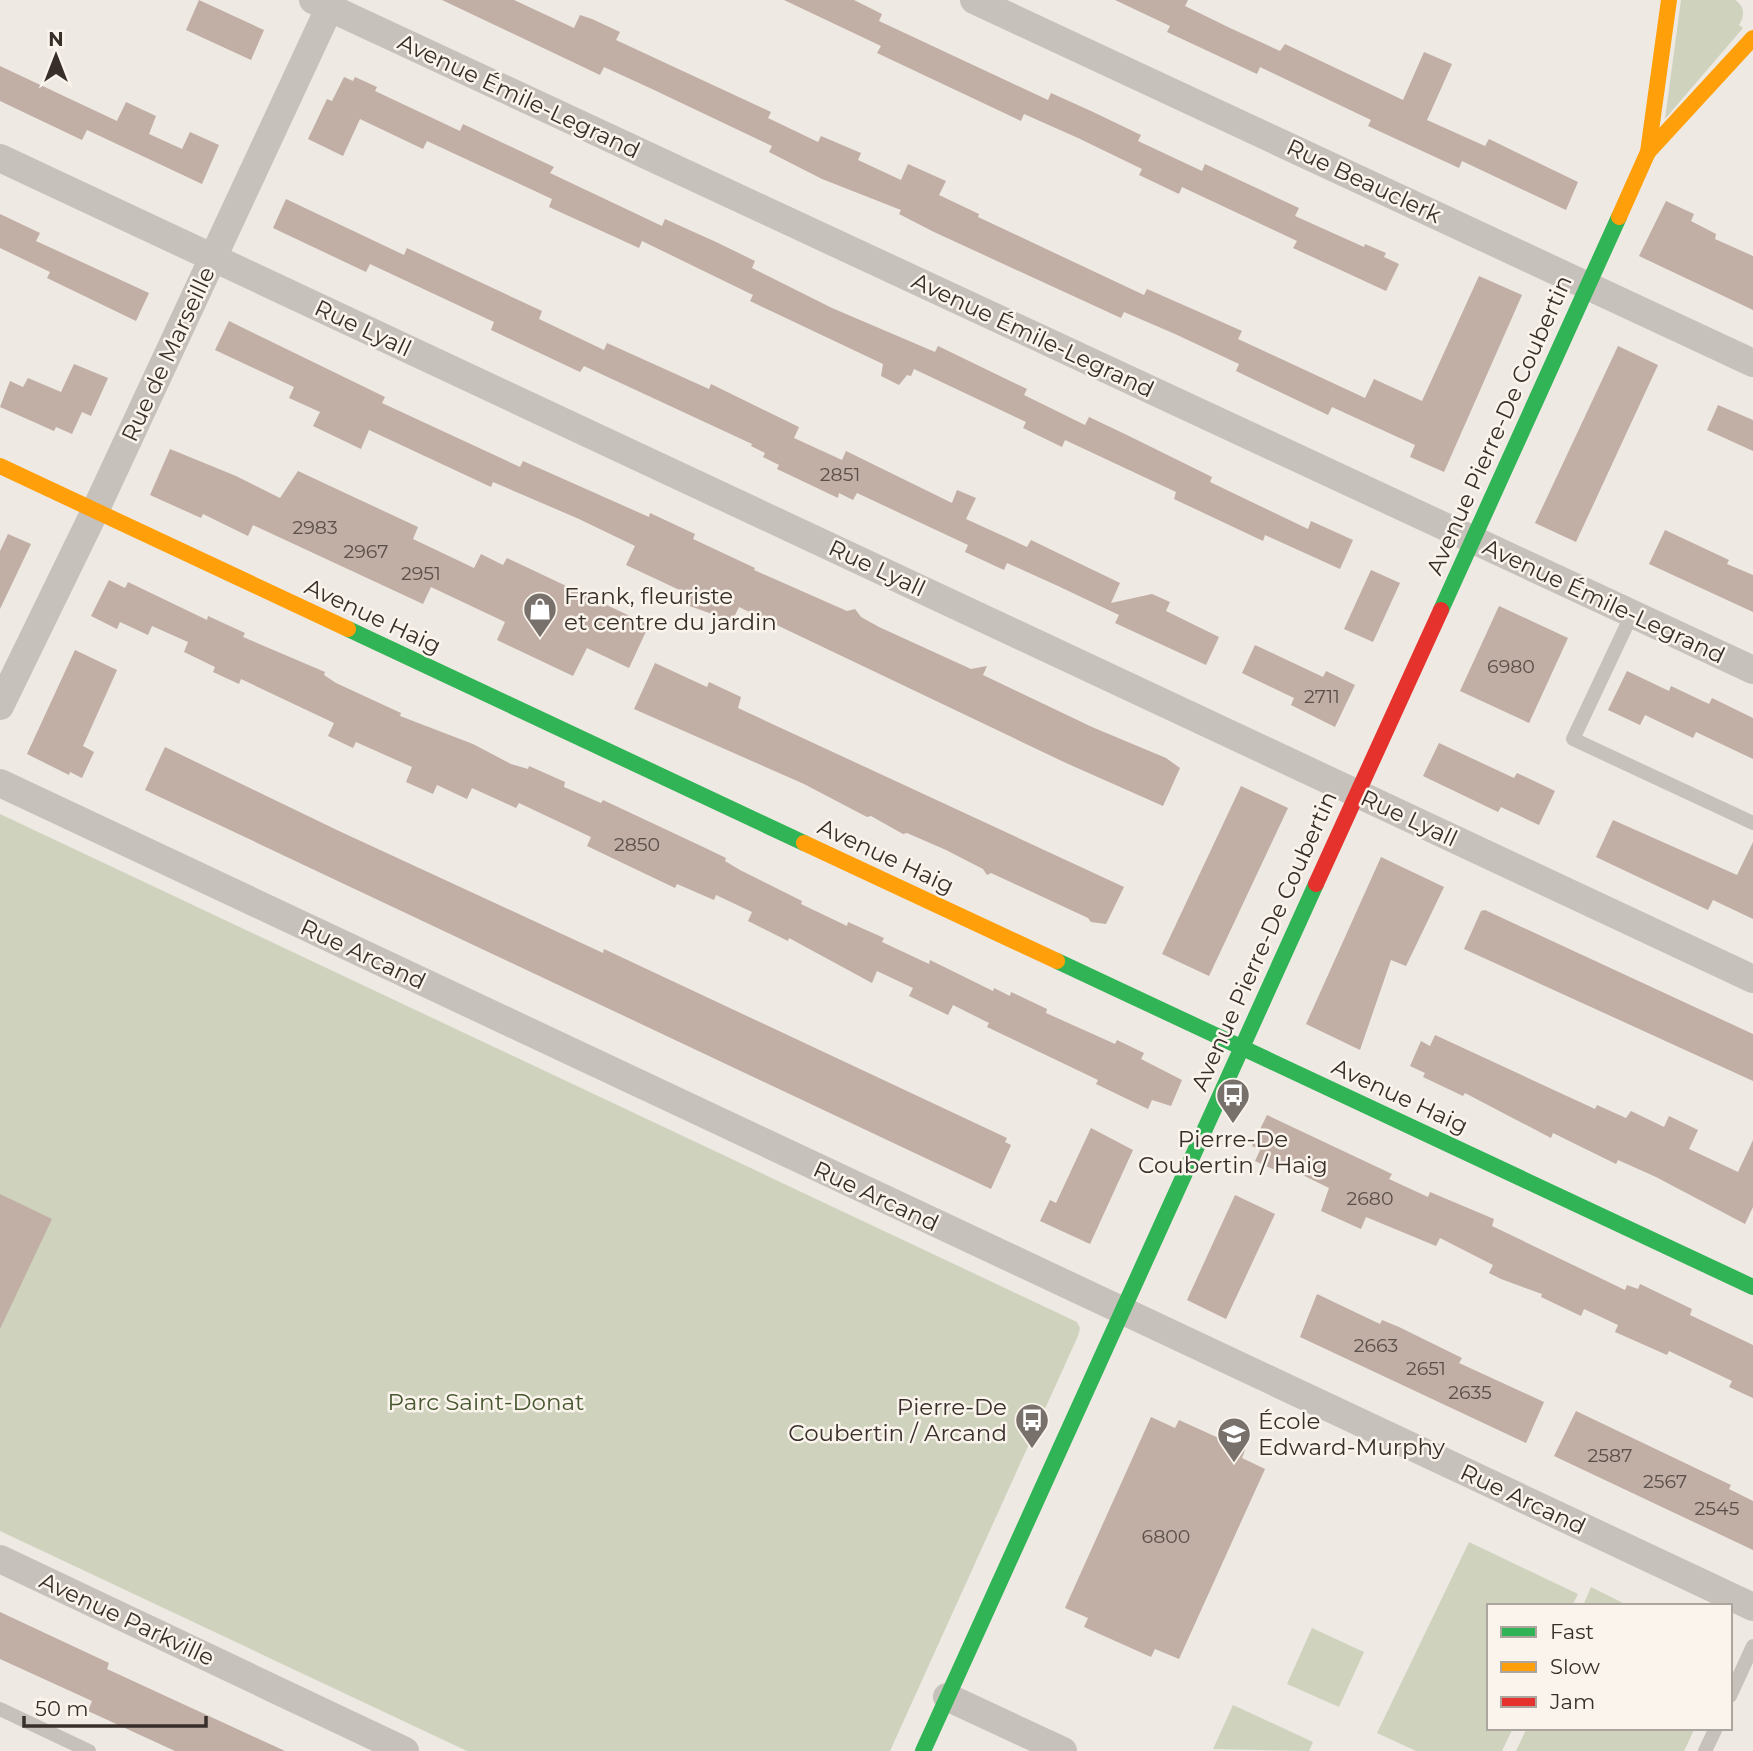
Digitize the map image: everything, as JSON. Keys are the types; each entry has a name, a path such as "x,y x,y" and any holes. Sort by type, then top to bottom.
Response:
{"street":[{"name":"Rue Beauclerk","path":"974,0 1753,363"},
{"name":"Avenue Pierre-De Coubertin","path":"923,1751 1648,152 1669,0"},
{"name":"Rue de Marseille","path":"0,706 214,257 325,3"},
{"name":"Avenue Émile-Legrand","path":"325,3 1753,670"},
{"name":"Avenue Pierre-De Coubertin","path":"1648,152 1753,38"},
{"name":"Rue Lyall","path":"0,158 1753,979"},
{"name":"Avenue Haig","path":"0,466 1753,1287"},
{"name":"Rue Arcand","path":"0,782 1753,1607"},
{"name":"Avenue Parkville","path":"0,1559 405,1751"},
{"path":"947,1697 1063,1751"}],"lane":[{"path":"1632,614 1573,739 1753,823"},
{"path":"1732,1692 1753,1646"},
{"path":"0,1709 89,1751"},
{"path":"1705,1751 1715,1730"}],"green space":[{"path":"1681,0 1735,0 1742,8 1743,15 1739,25 1743,28 1665,119"},
{"name":"Parc Saint-Donat","path":"0,814 1077,1322 1080,1328 1078,1336 890,1751 467,1751 0,1531"},
{"path":"1469,1542 1578,1594 1573,1604 1487,1604 1487,1730 1512,1730 1502,1751 1416,1751 1377,1733"},
{"path":"1591,1587 1625,1604 1584,1604"},
{"path":"1312,1628 1364,1652 1339,1707 1287,1684"},
{"path":"1233,1705 1313,1742 1309,1751 1213,1749"},
{"path":"1526,1730 1694,1730 1684,1751 1516,1751"}],"building":[{"path":"199,0 264,30 251,60 186,30"},
{"path":"442,0 514,0 574,28 580,15 592,19 620,32 616,40 771,112 768,118 818,142 821,136 861,153 858,160 901,180 908,164 946,181 939,195 979,214 978,217 1144,295 1147,289 1242,331 1238,339 1365,398 1374,379 1422,401 1479,276 1522,295 1444,472 1410,457 1415,445 1332,407 1328,415 1236,371 1239,364 1124,312 1121,318 934,232 899,214 901,210 822,179 769,152 772,146 652,89 604,67 600,75"},
{"path":"784,0 854,0 882,14 879,21 1048,100 1051,93 1091,111 1141,135 1138,141 1202,171 1205,164 1299,208 1295,216 1364,247 1365,244 1386,253 1384,257 1399,264 1386,291 1293,248 1297,241 1182,187 1179,194 1139,175 1142,169 1078,138 1024,114 1021,121 877,53 881,46"},
{"path":"1115,0 1188,0 1185,6 1230,28 1280,51 1285,44 1403,100 1424,52 1452,64 1427,120 1485,146 1489,139 1578,182 1566,210 1462,161 1459,168 1368,126 1371,120 1260,67 1257,74 1167,32 1170,26"},
{"path":"0,66 117,121 126,102 156,116 149,134 182,149 190,132 219,145 202,184 87,130 82,140 0,101"},
{"path":"344,77 353,81 355,77 377,87 375,91 460,131 463,124 554,167 550,173 662,226 665,219 716,242 755,261 752,268 832,308 935,352 938,346 1027,389 1024,395 1085,425 1089,417 1212,477 1210,482 1308,529 1311,521 1353,540 1340,569 1265,535 1263,541 1174,499 1176,492 1065,440 1062,447 1023,428 1026,422 914,369 911,376 907,375 899,385 881,376 883,364 750,301 753,295 642,241 639,248 549,207 552,199 427,141 423,149 360,119 343,156 308,139 327,99 332,101"},
{"path":"286,199 404,255 407,248 542,311 539,319 604,350 607,343 709,389 711,384 799,427 794,438 842,460 846,451 952,503 957,490 976,498 966,519 1027,547 1031,540 1120,583 1111,603 1152,594 1170,602 1166,611 1219,637 1206,665 1115,623 1119,615 1058,586 1007,563 1004,570 965,552 968,545 857,493 853,500 839,493 838,498 777,469 779,465 763,457 765,453 751,446 752,444 584,366 580,372 491,330 494,322 370,264 366,272 273,228"},
{"path":"1666,201 1694,214 1691,221 1716,234 1715,239 1753,256 1753,310 1639,256"},
{"path":"0,214 40,233 36,241 149,293 136,321 47,278 50,272 0,248"},
{"path":"229,321 385,397 382,403 520,467 523,461 649,517 650,513 695,534 693,539 755,568 754,570 847,611 855,609 861,617 879,627 971,669 987,666 983,675 1092,727 1166,758 1180,768 1163,806 1066,763 739,607 732,621 681,603 686,593 626,565 635,546 579,519 493,482 491,487 369,430 361,449 313,426 320,412 289,398 294,387 215,350"},
{"path":"1618,346 1658,365 1576,542 1535,523"},
{"path":"74,364 108,378 91,416 82,412 72,434 56,427 54,431 0,407 10,381 23,387 28,378 61,392"},
{"path":"1718,405 1753,420 1753,451 1707,430"},
{"path":"170,449 236,476 280,498 298,471 418,527 413,539 474,568 481,554 503,565 507,558 649,625 629,668 587,648 573,676 497,640 505,622 431,587 423,604 253,525 248,536 203,514 201,518 150,495"},
{"path":"1665,530 1729,560 1727,564 1753,575 1753,612 1649,564"},
{"path":"8,534 31,544 0,609 0,551"},
{"path":"1371,570 1400,583 1373,642 1344,629"},
{"path":"109,580 125,588 128,582 207,620 208,616 245,633 243,637 325,672 324,675 336,683 401,713 400,716 473,744 511,764 528,769 529,766 565,782 564,787 601,803 603,800 726,858 725,861 740,870 802,901 801,904 847,926 848,922 884,938 882,942 929,964 930,960 993,991 994,988 1010,996 1011,992 1047,1009 1046,1013 1115,1044 1117,1040 1144,1053 1141,1059 1182,1080 1171,1106 1152,1100 1148,1109 1096,1084 1098,1080 987,1027 989,1023 953,1005 948,1015 909,996 913,988 877,971 872,983 789,938 788,941 748,921 752,912 716,895 714,900 677,884 675,888 587,846 591,837 519,803 516,808 472,788 467,799 437,785 433,794 406,782 412,767 356,742 353,748 328,736 334,723 241,679 239,684 213,672 215,667 184,652 188,642 152,626 148,635 120,622 117,629 91,616"},
{"path":"1499,606 1568,638 1529,723 1460,691"},
{"path":"1255,645 1323,677 1326,671 1355,685 1335,727 1291,705 1294,698 1242,673"},
{"path":"75,650 117,670 83,746 94,752 82,778 70,772 69,775 27,754"},
{"path":"655,663 707,687 709,682 741,697 738,708 1124,887 1106,924 1091,922 1088,918 991,873 987,875 983,869 946,850 907,833 903,834 804,784 634,709"},
{"path":"1627,671 1669,691 1671,686 1709,704 1712,698 1753,718 1753,759 1696,732 1693,738 1645,715 1640,725 1608,710"},
{"path":"1439,743 1514,778 1517,773 1555,791 1539,825 1501,807 1498,812 1423,776"},
{"path":"165,747 339,831 603,953 604,949 1007,1138 1005,1142 1011,1145 991,1189 145,790"},
{"path":"1241,786 1288,808 1209,976 1162,954"},
{"path":"1613,820 1737,875 1753,842 1753,919 1713,900 1708,910 1596,857"},
{"path":"1381,857 1444,887 1406,966 1391,960 1360,1050 1306,1024"},
{"path":"1485,910 1753,1034 1753,1081 1464,949 1481,911"},
{"path":"1435,1035 1595,1109 1597,1105 1626,1118 1631,1111 1664,1127 1669,1116 1698,1130 1689,1149 1738,1172 1753,1140 1753,1207 1745,1224 1656,1177 1618,1160 1616,1164 1553,1133 1551,1138 1465,1093 1463,1096 1423,1077 1425,1073 1410,1066 1421,1041 1430,1046"},
{"path":"1267,1115 1392,1174 1389,1179 1428,1197 1430,1192 1494,1219 1492,1226 1625,1290 1627,1285 1638,1289 1640,1284 1692,1309 1690,1315 1753,1345 1753,1398 1729,1387 1732,1381 1669,1351 1667,1355 1615,1332 1618,1325 1584,1309 1581,1316 1541,1297 1542,1294 1489,1273 1493,1265 1440,1238 1436,1246 1366,1217 1361,1229 1321,1211 1329,1188 1278,1163 1275,1170 1255,1161 1260,1150 1252,1146"},
{"path":"1091,1128 1133,1150 1090,1244 1040,1221 1050,1200 1056,1203"},
{"path":"0,1194 52,1219 0,1329"},
{"path":"1235,1195 1275,1214 1226,1319 1187,1300"},
{"path":"1317,1294 1380,1324 1382,1320 1399,1327 1462,1358 1459,1363 1544,1402 1526,1443 1300,1337"},
{"path":"1576,1411 1731,1485 1729,1489 1753,1501 1753,1550 1554,1456"},
{"path":"1151,1417 1175,1428 1179,1420 1245,1450 1242,1458 1265,1469 1179,1659 1155,1649 1151,1657 1084,1627 1088,1618 1065,1608"},
{"path":"0,1612 109,1663 107,1669 285,1751 175,1751 88,1711 92,1701 0,1659"}],"traffic: fast":[{"path":"1441,610 1619,217"},
{"path":"348,629 804,843"},
{"path":"923,1751 1316,884"},
{"path":"1057,961 1753,1287"}],"traffic: slow":[{"path":"1619,217 1648,152 1669,0"},
{"path":"1648,152 1753,38"},
{"path":"0,466 348,629"},
{"path":"804,843 1057,961"}],"traffic: jam":[{"path":"1316,884 1441,610"}],"place":[{"name":"Frank, fleuriste et centre du jardin","path":"540,639"},
{"name":"Pierre-De Coubertin / Haig","path":"1233,1125"},
{"name":"Pierre-De Coubertin / Arcand","path":"1032,1450"},
{"name":"École Edward-Murphy","path":"1234,1464"}]}
